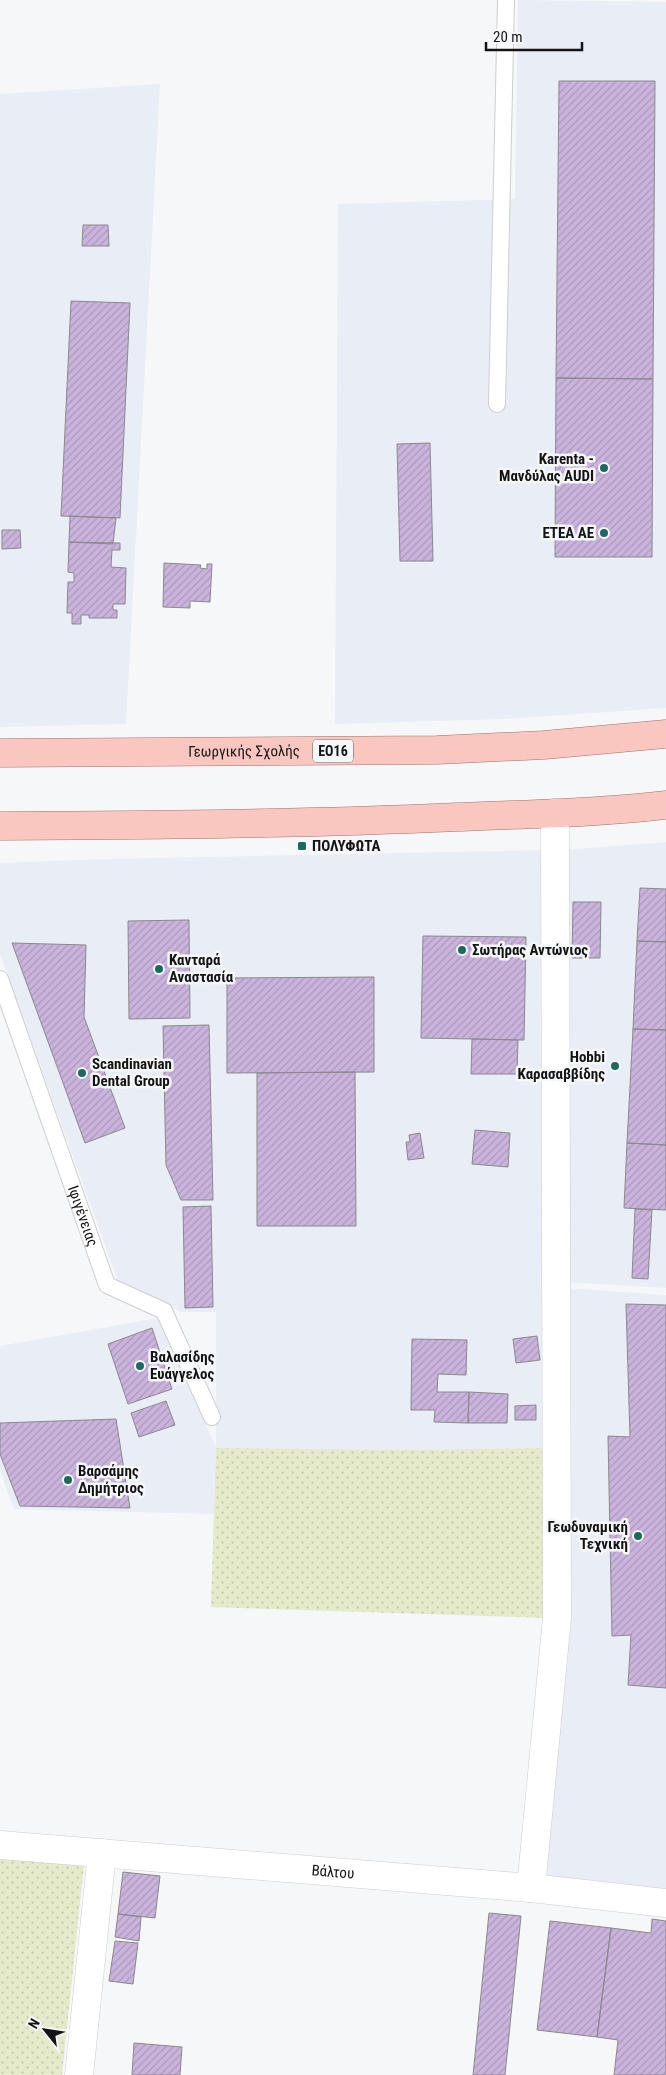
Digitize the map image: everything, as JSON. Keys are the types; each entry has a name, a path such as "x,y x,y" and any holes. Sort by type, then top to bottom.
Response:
{"main road":[{"name":"Γεωργικής Σχολής","path":"0,753 437,750 544,745 666,734"},
{"path":"0,826 258,824 556,813 666,805"}],"street":[{"path":"531,1888 557,1618 556,813"},
{"name":"Βάλτου","path":"0,1845 531,1888 666,1902"},
{"path":"79,2075 102,1854"}],"lane":[{"path":"497,404 506,0"},
{"name":"Ιφιγένειας","path":"0,979 107,1285 164,1311 212,1417"}],"shaded area":[{"path":"518,0 666,2 666,708 503,719 335,724 338,204 515,199"},
{"path":"160,84 126,724 0,727 0,94"},
{"name":"Hobbi Καρασαββίδης","path":"666,842 666,1288 566,1282 564,850"},
{"path":"548,850 548,1448 403,1450 216,1449 214,1514 14,1509 0,1471 0,1346 158,1318 216,1447 216,1312 180,1312 119,1284 0,954 0,863"},
{"path":"565,1288 666,1295 666,1894 542,1879"}],"green space":[{"path":"216,1448 403,1450 548,1448 548,1618 211,1607"},
{"path":"0,1857 84,1865 62,2075 0,2075"}],"building":[{"path":"559,81 655,81 653,379 556,378"},
{"path":"83,225 108,225 109,246 82,246"},
{"path":"71,301 130,303 120,518 61,516"},
{"name":"Karenta - Μανδύλας AUDI","path":"556,378 653,379 652,557 555,557"},
{"path":"430,443 433,561 400,561 397,444"},
{"path":"70,516 116,518 113,544 69,542"},
{"path":"2,530 20,530 21,548 2,549"},
{"path":"69,542 120,543 120,550 112,550 111,567 126,568 125,604 113,604 113,610 117,610 117,618 89,618 89,615 81,615 81,624 72,624 72,613 67,613 68,582 74,582 74,573 68,572"},
{"path":"164,563 201,565 200,568 207,569 207,564 212,564 210,602 190,601 190,608 163,607"},
{"path":"640,888 666,889 666,942 637,941"},
{"path":"573,902 601,902 600,958 572,958"},
{"name":"Κανταρά Αναστασία","path":"189,920 190,1018 129,1019 128,921"},
{"path":"423,936 526,937 524,1040 421,1038"},
{"path":"637,941 666,942 666,1030 633,1029"},
{"name":"Scandinavian Dental Group","path":"12,943 86,945 84,1017 125,1128 85,1143"},
{"path":"374,977 374,1072 227,1073 227,978"},
{"path":"209,1025 213,1200 181,1200 166,1165 163,1026"},
{"path":"633,1029 666,1030 666,1145 627,1143"},
{"path":"472,1039 518,1040 517,1074 471,1074"},
{"path":"355,1072 356,1226 257,1226 257,1073"},
{"path":"475,1130 510,1133 508,1167 472,1164"},
{"path":"420,1133 424,1158 408,1160 406,1142 410,1142 409,1135"},
{"path":"627,1143 666,1145 666,1210 624,1208"},
{"path":"211,1206 213,1307 185,1308 183,1207"},
{"path":"635,1209 652,1210 648,1279 632,1278"},
{"name":"Γεωδυναμική Τεχνική","path":"626,1304 666,1305 666,1688 628,1685 631,1635 612,1636 608,1436 630,1437"},
{"name":"Βαλασίδης Ευάγγελος","path":"152,1328 172,1389 128,1404 108,1344"},
{"path":"537,1336 540,1360 516,1363 513,1339"},
{"path":"412,1339 467,1340 466,1375 438,1374 437,1392 469,1392 468,1423 434,1422 435,1410 411,1410"},
{"path":"469,1392 508,1394 507,1423 468,1423"},
{"path":"166,1401 175,1425 139,1437 131,1413"},
{"path":"536,1405 536,1420 515,1420 515,1406"},
{"name":"Βαρσάμης Δημήτριος","path":"116,1419 130,1508 20,1506 0,1454 0,1423"},
{"path":"123,1872 160,1876 155,1918 118,1914"},
{"path":"489,1913 521,1916 505,2075 473,2075"},
{"path":"118,1914 141,1917 139,1941 115,1937"},
{"path":"652,1919 666,1921 666,2075 614,2075 618,2040 597,2037 611,1928 651,1933"},
{"path":"550,1921 611,1928 597,2037 537,2030"},
{"path":"115,1941 138,1943 133,1984 109,1981"},
{"path":"134,2043 182,2047 180,2075 132,2075"}],"place":[{"name":"Karenta - Μανδύλας AUDI","path":"604,468"},
{"name":"ΕΤΕΑ ΑΕ","path":"604,533"},
{"name":"ΠΟΛΥΦΩΤΑ","path":"302,846"},
{"name":"Σωτήρας Αντώνιος","path":"462,950"},
{"name":"Κανταρά Αναστασία","path":"159,969"},
{"name":"Hobbi Καρασαββίδης","path":"615,1066"},
{"name":"Scandinavian Dental Group","path":"82,1073"},
{"name":"Βαλασίδης Ευάγγελος","path":"140,1366"},
{"name":"Βαρσάμης Δημήτριος","path":"68,1480"},
{"name":"Γεωδυναμική Τεχνική","path":"638,1536"}]}
